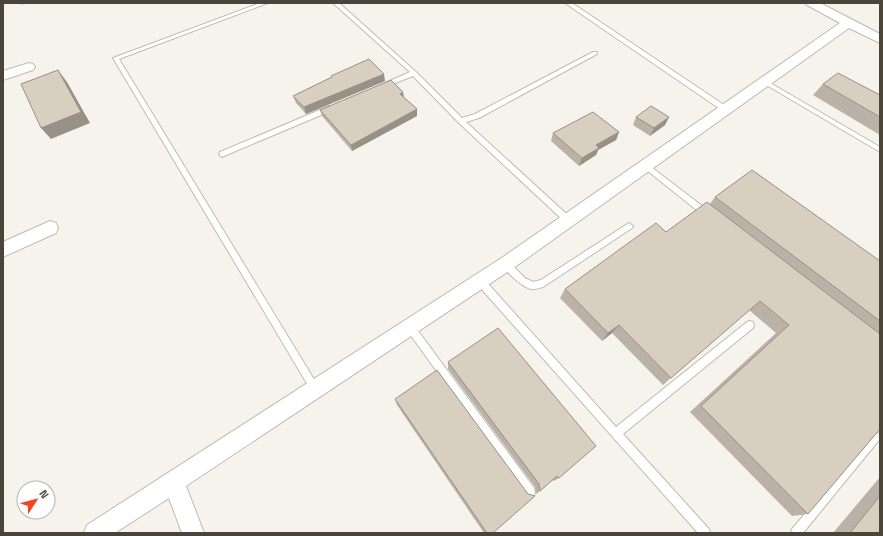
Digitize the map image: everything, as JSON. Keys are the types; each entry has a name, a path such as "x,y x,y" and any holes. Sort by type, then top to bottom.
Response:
{"street":[{"path":"811,3 880,39"},
{"path":"95,533 506,264 848,23"},
{"path":"3,76 29,67"},
{"path":"3,250 50,228"},
{"path":"174,482 193,533"}],"lane":[{"path":"265,3 116,58 315,389"},
{"path":"336,3 414,72 461,121 569,221"},
{"path":"568,3 725,109"},
{"path":"461,121 477,116 595,53"},
{"path":"378,88 414,72"},
{"path":"765,82 880,150"},
{"path":"222,154 336,106"},
{"path":"646,166 714,219"},
{"path":"506,264 522,280 532,286 543,283 629,226"},
{"path":"480,281 705,533"},
{"path":"616,433 750,325"},
{"path":"410,327 530,492"},
{"path":"796,533 876,438"}],"building":[{"path":"369,59 384,74 304,107 293,96 332,77 331,76"},
{"path":"58,70 81,112 41,128 21,84"},
{"path":"838,73 880,95 880,117 823,84"},
{"path":"391,80 403,92 400,94 417,109 351,145 320,110"},
{"path":"651,106 669,117 654,128 636,117"},
{"path":"593,112 619,132 596,145 599,148 582,158 553,133"},
{"path":"752,170 880,261 880,321 715,197"},
{"path":"707,202 880,334 880,429 808,514 701,406 789,325 760,301 671,378 619,325 608,333 565,289 656,223 666,232"},
{"path":"498,328 596,446 559,478 557,476 540,491 539,484 448,362"},
{"path":"437,370 528,494 535,496 493,533 487,533 395,399"},
{"path":"880,496 880,533 850,533"}],"waterway":[{"path":"22,4 26,3"}]}
